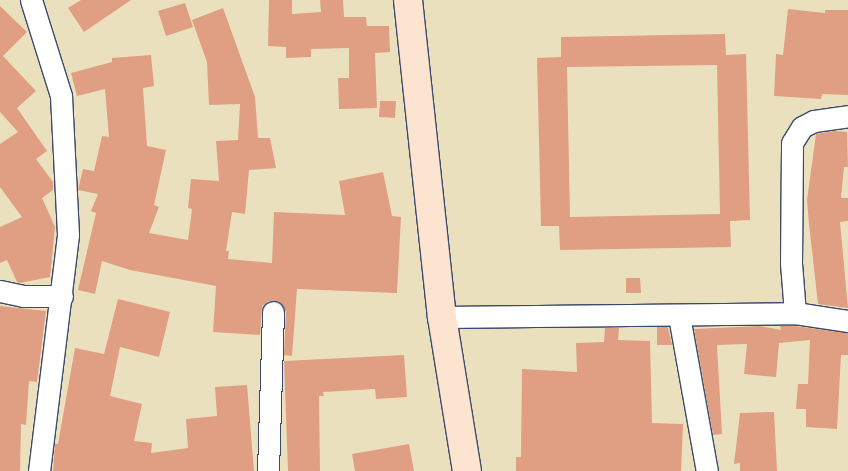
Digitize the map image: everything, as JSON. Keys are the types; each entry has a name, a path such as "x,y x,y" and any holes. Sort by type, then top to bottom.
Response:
{"main road":[{"path":"408,0 442,317 467,471"}],"street":[{"path":"31,0 61,96 68,235 39,471"},
{"path":"796,313 790,244 792,143 802,127 814,121 848,116"},
{"path":"0,291 23,296 62,296"},
{"path":"268,471 273,312"},
{"path":"442,317 680,316 796,313 848,321"},
{"path":"680,316 707,471"}],"building":[{"path":"81,0 131,0 84,32 68,8"},
{"path":"269,0 292,0 292,14 321,12 320,0 343,0 344,17 366,17 367,26 389,26 390,52 375,53 377,108 339,109 338,78 349,78 349,48 311,49 311,57 286,58 286,47 268,46"},
{"path":"185,3 193,27 166,36 158,11"},
{"path":"0,6 27,32 3,56 36,91 17,108 47,151 36,159 53,182 53,190 42,198 55,227 50,277 20,283 17,282 7,260 0,263 0,227 22,217 0,187 0,144 18,132 0,112"},
{"path":"223,8 255,97 258,138 270,138 276,168 249,170 245,214 232,212 226,251 229,251 228,259 272,263 274,212 345,215 339,181 383,172 392,216 401,217 397,293 297,289 292,356 284,355 286,312 279,301 268,301 262,306 260,335 213,332 216,286 130,270 102,261 95,294 78,290 96,213 91,211 98,194 78,190 83,169 94,171 102,136 109,137 105,89 77,96 71,73 112,62 112,58 151,55 154,86 143,88 147,146 166,150 154,205 159,207 149,233 188,240 192,209 188,208 191,179 219,181 216,141 238,140 240,104 209,105 207,62 192,20"},
{"path":"788,9 825,13 825,10 848,10 848,95 822,94 821,99 774,96 776,54 783,55"},
{"path":"725,34 726,55 746,54 750,220 730,221 731,247 560,250 559,226 541,226 537,58 561,57 561,37","holes":["717,65 720,214 570,217 567,67"]},
{"path":"380,101 396,101 395,118 379,117"},
{"path":"834,131 847,132 848,167 844,167 841,198 848,198 848,221 840,222 848,308 818,304 807,200 816,134"},
{"path":"626,278 640,278 641,293 626,293"},
{"path":"118,299 170,312 159,357 120,347 110,396 142,404 134,441 152,443 151,453 188,448 186,419 217,416 215,387 247,385 254,471 53,471 55,444 58,444 75,348 104,354"},
{"path":"0,306 46,311 37,382 29,381 26,425 21,424 20,471 0,471"},
{"path":"760,326 781,330 780,326 794,326 848,333 848,355 841,355 837,429 806,427 806,409 796,409 798,384 808,384 810,340 779,343 776,377 744,374 747,344 717,345 722,434 713,435 694,329"},
{"path":"657,327 668,327 672,345 657,345"},
{"path":"605,328 619,328 618,340 650,341 652,423 683,424 681,471 516,471 516,457 521,457 522,369 577,372 576,343 604,342"},
{"path":"404,355 407,397 376,399 375,389 323,392 324,396 319,396 320,471 288,471 284,361"},
{"path":"774,412 777,471 740,471 740,463 734,464 740,413"},
{"path":"409,444 414,471 355,471 352,454"}]}
